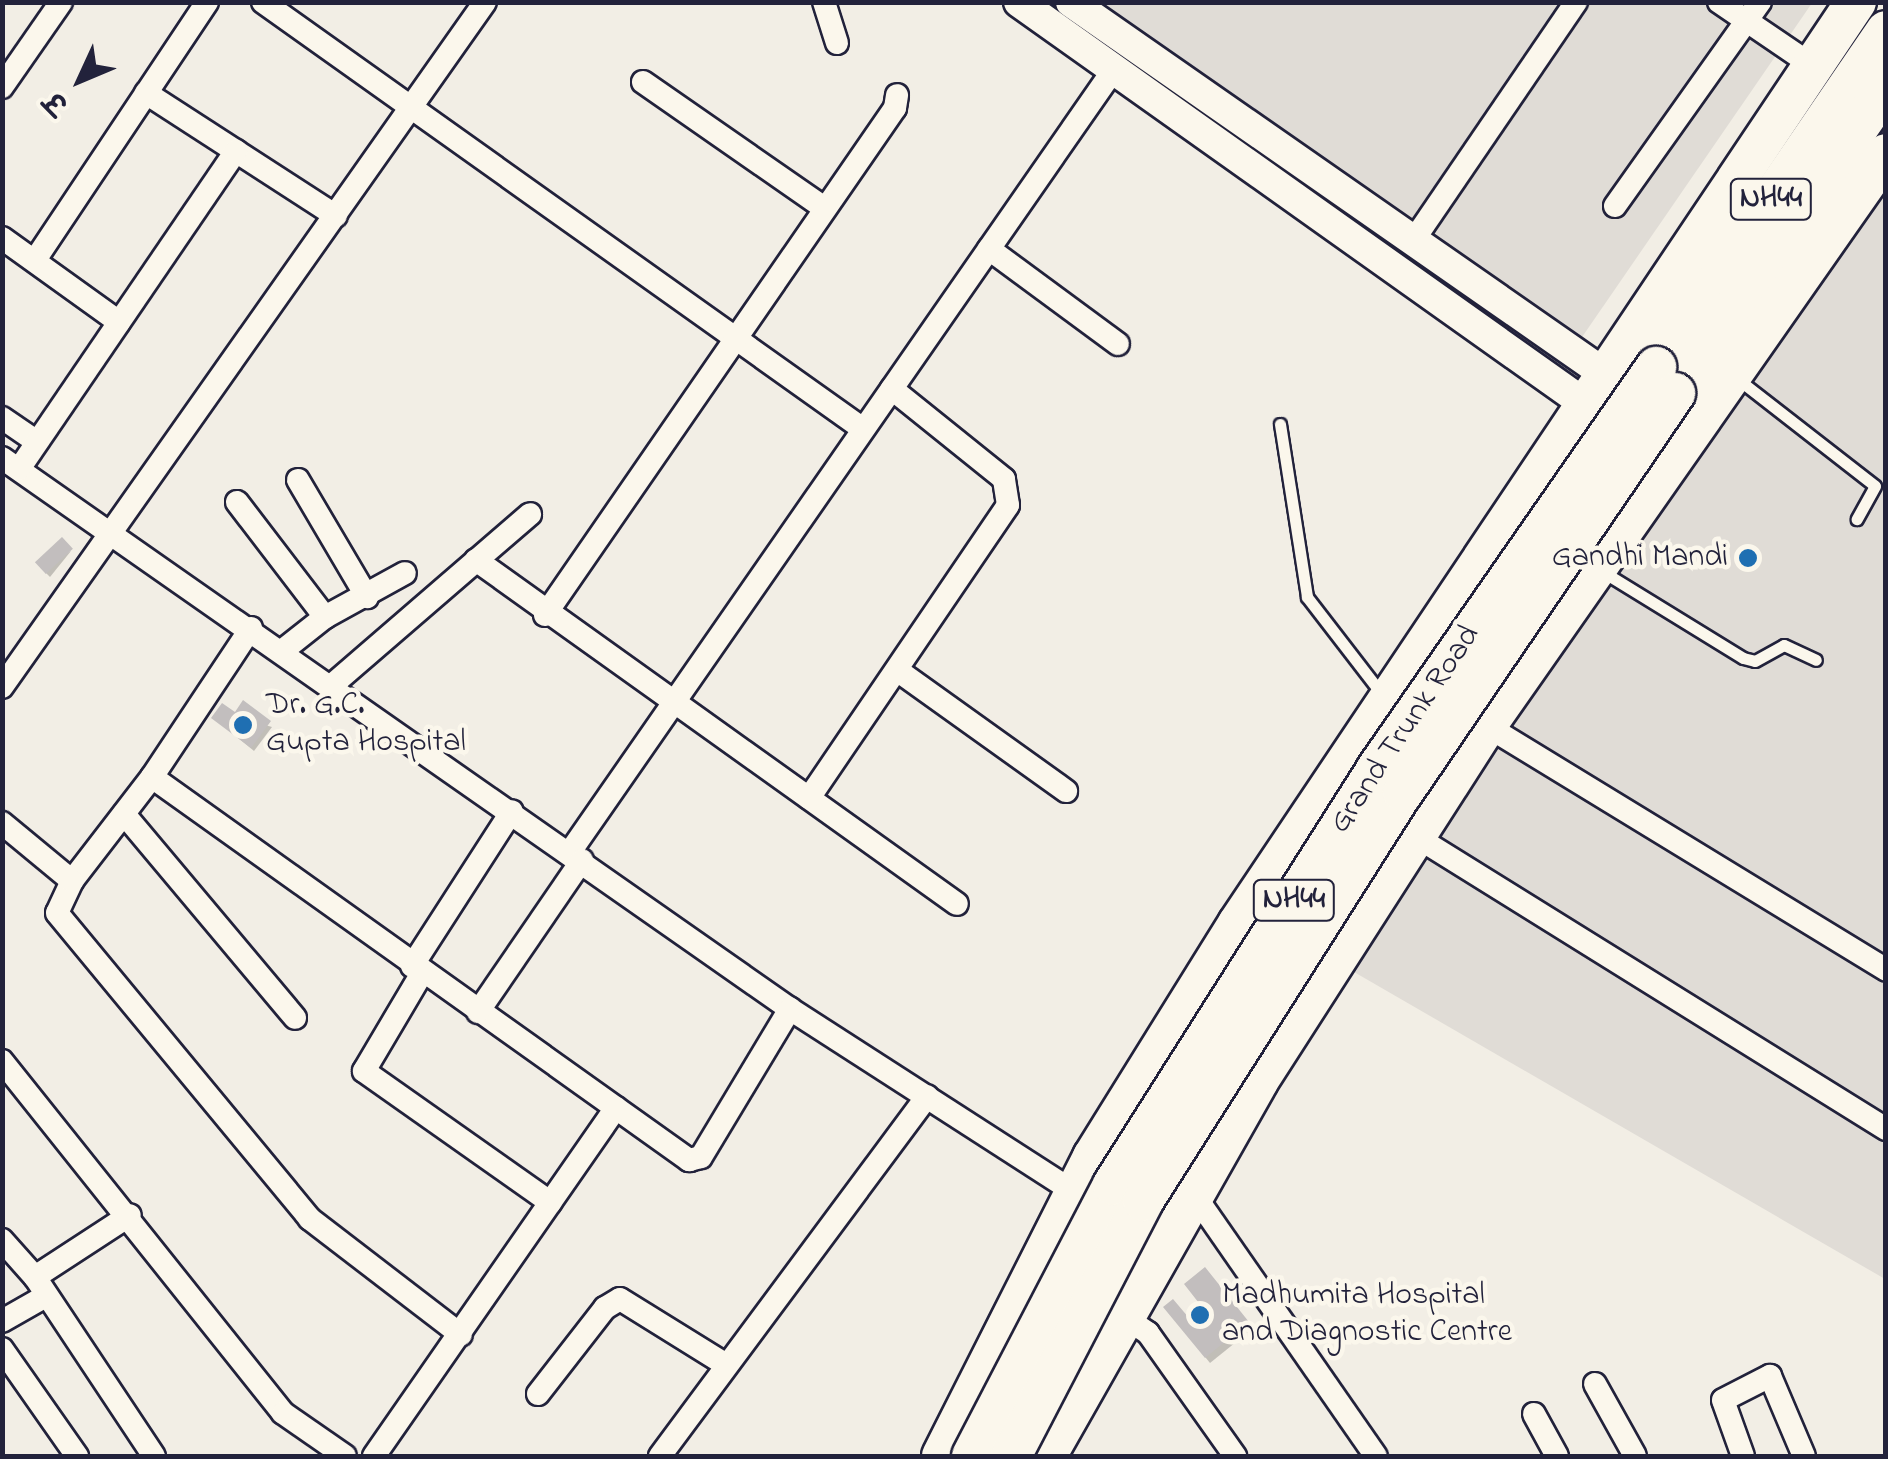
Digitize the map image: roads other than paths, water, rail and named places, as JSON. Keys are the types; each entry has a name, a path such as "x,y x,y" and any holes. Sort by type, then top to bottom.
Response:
{"highway":[{"path":"942,1456 1074,1194 1157,1055 1388,700 1856,2"},
{"name":"Grand Trunk Road","path":"1011,1456 1142,1202 1886,31"},
{"name":"Grand Trunk Road","path":"972,1456 1113,1186 1376,770 1886,87"},
{"path":"1046,1456 1246,1101 1415,836 1486,726 1886,154"},
{"path":"1157,1055 1246,1101"}],"street":[{"path":"3,84 61,2"},
{"path":"35,260 207,2"},
{"path":"263,2 863,429"},
{"path":"2,687 485,2"},
{"path":"824,2 838,43"},
{"path":"1019,2 1595,389"},
{"path":"1071,2 1413,241 1595,389"},
{"path":"1413,241 1576,2"},
{"path":"1718,2 1753,12 1813,66"},
{"path":"1616,206 1753,12"},
{"path":"478,1012 673,701 1114,69"},
{"path":"643,82 824,208"},
{"path":"146,93 336,216"},
{"path":"545,615 895,108 897,95"},
{"path":"236,151 37,442 11,463 790,1009 1074,1194"},
{"path":"2,238 119,322"},
{"path":"989,249 1118,344"},
{"path":"809,798 1008,505 1004,480 892,389"},
{"path":"2,418 37,442"},
{"path":"298,480 367,598"},
{"path":"237,502 324,618"},
{"path":"332,686 530,514"},
{"path":"476,560 545,615 673,701 957,904"},
{"path":"282,650 324,618 367,598 406,573"},
{"path":"250,628 152,777 56,904 61,922 310,1219 461,1335"},
{"path":"897,670 1066,791"},
{"path":"1486,726 1886,970"},
{"path":"152,777 682,1157 702,1157 790,1009"},
{"path":"512,811 417,970 364,1071 550,1202"},
{"path":"124,814 295,1018"},
{"path":"6,831 72,881"},
{"path":"1415,836 1886,1129"},
{"path":"2,1061 130,1215 283,1412 346,1456"},
{"path":"660,1456 927,1096"},
{"path":"374,1456 616,1108"},
{"path":"1193,1193 1376,1456"},
{"path":"2,1322 130,1215"},
{"path":"2,1240 41,1286 154,1456"},
{"path":"538,1394 605,1308 620,1299 725,1364"},
{"path":"1123,1316 1148,1333 1235,1456"},
{"path":"2,1349 77,1456"},
{"path":"1743,1456 1722,1400 1770,1376 1804,1456"},
{"path":"1596,1384 1635,1456"},
{"path":"1534,1414 1557,1456"}],"lane":[{"path":"1732,374 1875,486 1857,519"},
{"path":"1280,424 1306,598 1388,700"},
{"path":"1596,568 1744,658 1756,661 1784,645 1816,660"}],"place":[{"name":"Gandhi Mandi","path":"1748,558"},
{"name":"Dr. G.C. Gupta Hospital","path":"243,725"},
{"name":"Madhumita Hospital and Diagnostic Centre","path":"1200,1315"}]}
